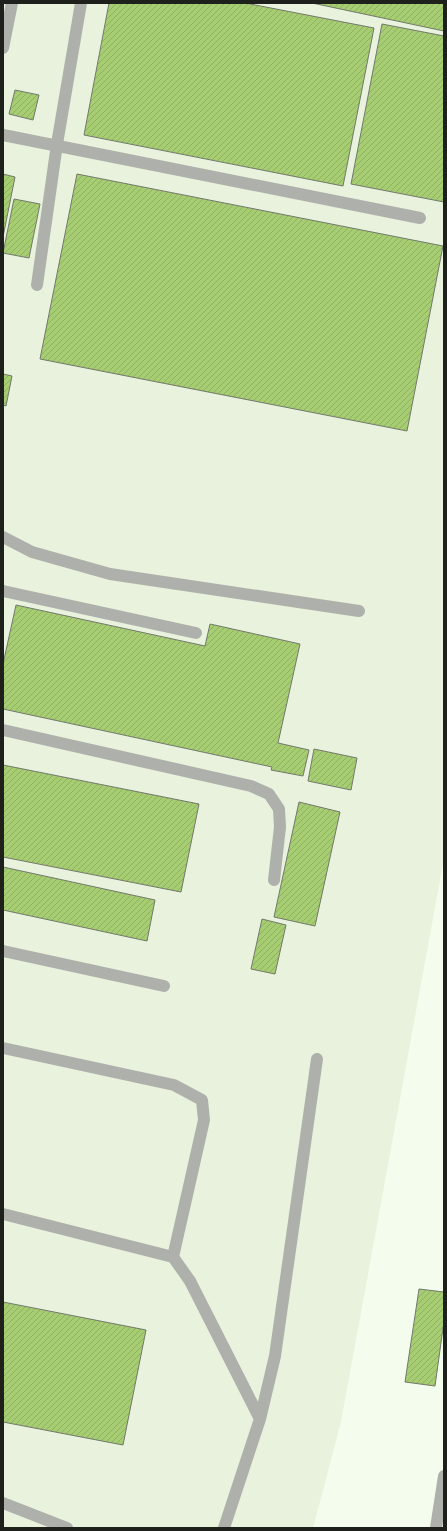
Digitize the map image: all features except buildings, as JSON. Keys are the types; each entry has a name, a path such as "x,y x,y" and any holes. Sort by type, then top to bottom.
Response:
{"lane":[{"path":"3,48 12,3"},
{"path":"37,285 57,144 81,3"},
{"path":"3,135 57,144 420,218"},
{"path":"3,537 32,552 110,574 359,612"},
{"path":"3,591 196,633"},
{"path":"3,730 251,786 269,794 279,809 280,827 274,880"},
{"path":"3,951 164,986"},
{"path":"3,1048 174,1085 202,1100 204,1120 173,1257"},
{"path":"224,1528 260,1419 275,1356 317,1059"},
{"path":"3,1214 173,1257 190,1281 260,1419"},
{"path":"436,1528 444,1476"},
{"path":"3,1503 67,1528"}],"shaded area":[{"path":"3,3 444,3 444,858 341,1422 313,1528 3,1528"}]}
